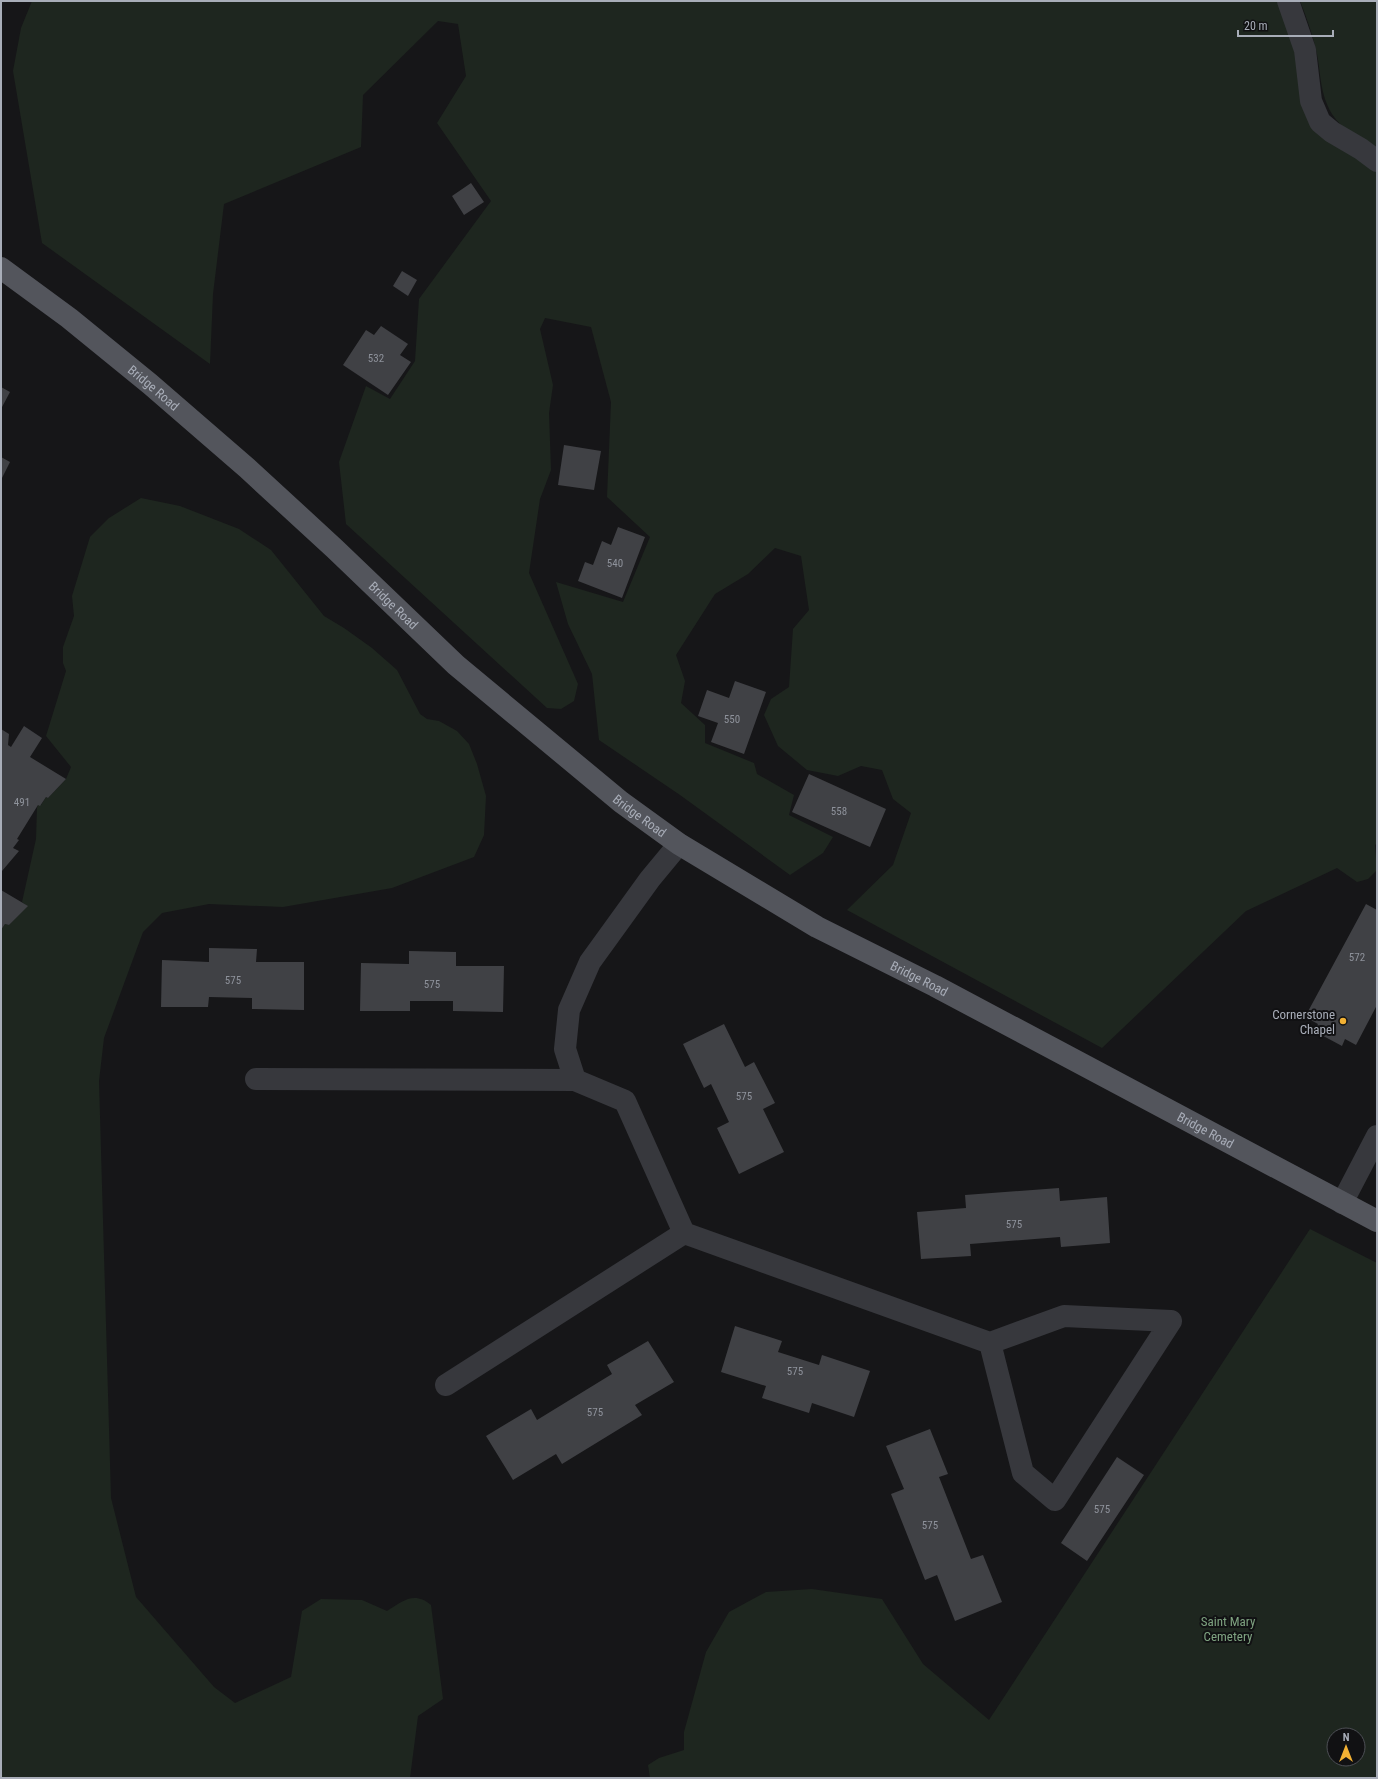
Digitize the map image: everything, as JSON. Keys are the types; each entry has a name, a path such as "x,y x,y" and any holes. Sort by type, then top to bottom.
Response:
{"main road":[{"name":"Bridge Road","path":"1,268 69,318 150,384 247,468 335,549 456,665 615,798 679,844 817,927 935,986 1377,1221"}],"lane":[{"path":"1288,1 1305,50 1312,101 1320,122 1332,132 1361,148 1377,160"},
{"path":"575,1080 565,1049 569,1010 590,962 650,879 679,844"},
{"path":"256,1079 575,1080 625,1101 684,1233 990,1343 1064,1316 1171,1321 1055,1500 1023,1473 990,1343"},
{"path":"1342,1203 1377,1136"},
{"path":"446,1385 684,1233"}],"green space":[{"path":"32,1 1277,1 1295,43 1302,90 1377,170 1377,843 1375,845 1377,870 1368,879 1357,882 1337,868 1246,911 1102,1048 847,910 893,865 911,813 893,799 882,770 861,766 838,776 807,770 778,746 764,715 771,699 789,687 793,629 809,610 801,556 775,548 748,574 715,594 676,655 685,681 681,703 705,725 705,743 754,763 757,774 794,795 789,815 833,837 823,853 790,875 680,795 599,740 592,674 568,624 556,582 623,602 650,537 607,497 611,402 591,327 545,318 540,329 553,385 549,413 551,470 540,499 529,573 578,684 574,701 561,709 547,708 346,524 339,462 366,386 390,399 415,361 419,299 491,201 437,123 466,76 458,24 438,21 363,95 361,147 224,204 213,294 210,364 42,243 13,71 21,28"},
{"path":"1300,1 1377,1 1377,151 1341,125 1328,107 1323,92 1314,41"},
{"path":"141,498 180,506 239,529 271,550 324,616 372,648 397,670 420,714 427,719 439,721 457,731 469,744 477,764 486,796 484,835 474,857 392,888 283,907 209,904 162,913 143,932 104,1038 99,1081 111,1498 136,1597 214,1687 235,1703 291,1677 302,1611 321,1599 362,1600 387,1611 409,1599 414,1598 425,1601 431,1605 443,1699 418,1716 410,1778 1,1778 1,930 5,924 9,925 27,906 22,902 36,839 38,805 41,805 46,797 48,798 66,779 71,767 46,736 66,671 63,663 63,647 74,616 72,596 90,537 109,518"},
{"name":"Saint Mary Cemetery","path":"1310,1229 1377,1263 1377,1778 650,1778 648,1765 659,1758 684,1750 684,1732 706,1652 729,1612 766,1592 812,1589 882,1599 923,1664 989,1720"}],"building":[{"path":"471,183 484,202 464,215 452,196"},
{"path":"402,271 417,280 408,296 393,286"},
{"path":"381,326 408,344 400,355 411,362 388,395 343,365 366,330 374,335"},
{"path":"1,387 10,392 1,409"},
{"path":"564,445 601,451 594,490 558,485"},
{"path":"1,457 10,462 1,480"},
{"path":"618,527 645,537 622,598 578,581 585,562 593,565 602,541 611,545"},
{"path":"735,681 766,692 744,754 711,742 718,723 698,716 707,690 729,698"},
{"path":"24,726 42,738 30,757 66,779 48,798 46,797 40,806 38,805 13,848 19,851 2,871 1,729 9,734 8,745 11,747"},
{"path":"809,774 886,809 870,847 792,812"},
{"path":"1,890 28,906 9,925 5,924 1,930"},
{"path":"1366,904 1377,910 1377,1005 1356,1045 1345,1039 1342,1046 1314,1031 1318,1024 1305,1017"},
{"path":"209,948 257,949 256,962 304,962 304,1010 252,1009 252,998 209,997 208,1007 161,1007 162,960 209,962"},
{"path":"409,951 456,952 456,966 504,966 503,1012 453,1011 453,1001 410,1001 410,1011 360,1011 361,963 409,964"},
{"path":"724,1024 745,1067 754,1062 775,1103 763,1109 784,1152 739,1174 717,1128 729,1122 711,1084 704,1088 683,1044"},
{"path":"1059,1188 1060,1201 1107,1197 1110,1243 1061,1247 1060,1237 970,1244 971,1256 921,1259 917,1212 966,1208 965,1195"},
{"path":"735,1326 782,1341 778,1352 819,1365 822,1355 870,1371 854,1417 812,1403 809,1413 762,1398 766,1386 721,1372"},
{"path":"648,1341 674,1382 635,1405 642,1415 562,1464 556,1454 513,1480 486,1436 531,1409 537,1420 612,1374 607,1365"},
{"path":"930,1429 948,1474 939,1477 971,1559 983,1555 1002,1602 955,1621 937,1575 925,1580 891,1494 904,1489 886,1446"},
{"path":"1117,1457 1144,1475 1087,1561 1061,1543"}],"place":[{"name":"Cornerstone Chapel","path":"1343,1021"}]}
